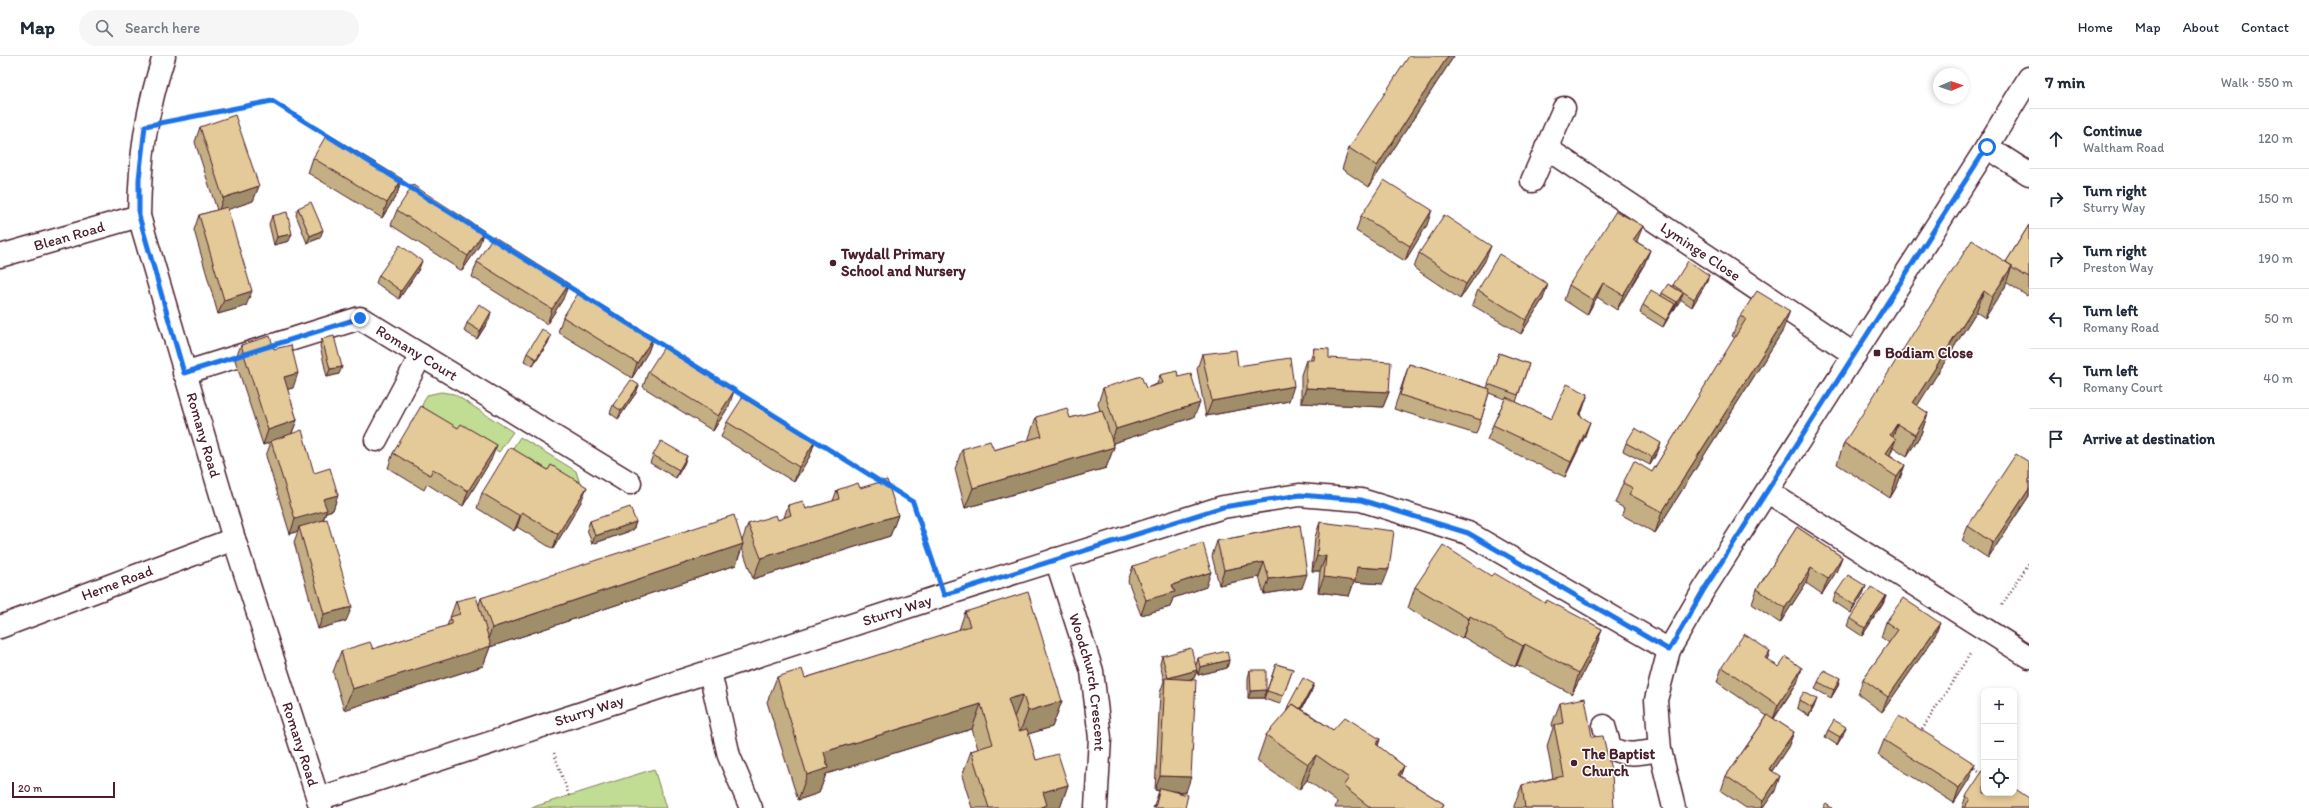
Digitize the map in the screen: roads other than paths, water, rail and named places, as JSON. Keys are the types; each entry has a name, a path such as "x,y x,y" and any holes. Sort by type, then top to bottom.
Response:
{"street":[{"name":"Romany Road","path":"164,56 145,126 139,179 139,216 234,539 319,803"},
{"path":"1674,808 1660,750 1656,700 1669,650 1703,591 1768,492 1987,147 2029,78"},
{"path":"1532,181 1564,108"},
{"path":"1987,147 2029,174"},
{"name":"Lyminge Close","path":"1546,148 1855,355"},
{"name":"Blean Road","path":"0,256 139,216"},
{"name":"Romany Court","path":"184,373 360,318 630,483"},
{"path":"376,440 421,355"},
{"path":"1768,492 2029,657"},
{"name":"Sturry Way","path":"319,803 543,724 710,672 1056,559 1223,507 1300,495 1361,500 1468,533 1669,650"},
{"name":"Herne Road","path":"0,627 234,539"},
{"name":"Woodchurch Crescent","path":"1056,559 1092,670 1100,738 1096,808"},
{"path":"710,672 729,756 751,808"},
{"path":"1604,726 1610,747 1618,753 1627,755 1660,750"}],"place":[{"name":"Twydall Primary School and Nursery","path":"833,263"},
{"name":"Bodiam Close","path":"1877,353"},
{"name":"The Baptist Church","path":"1574,763"}]}
